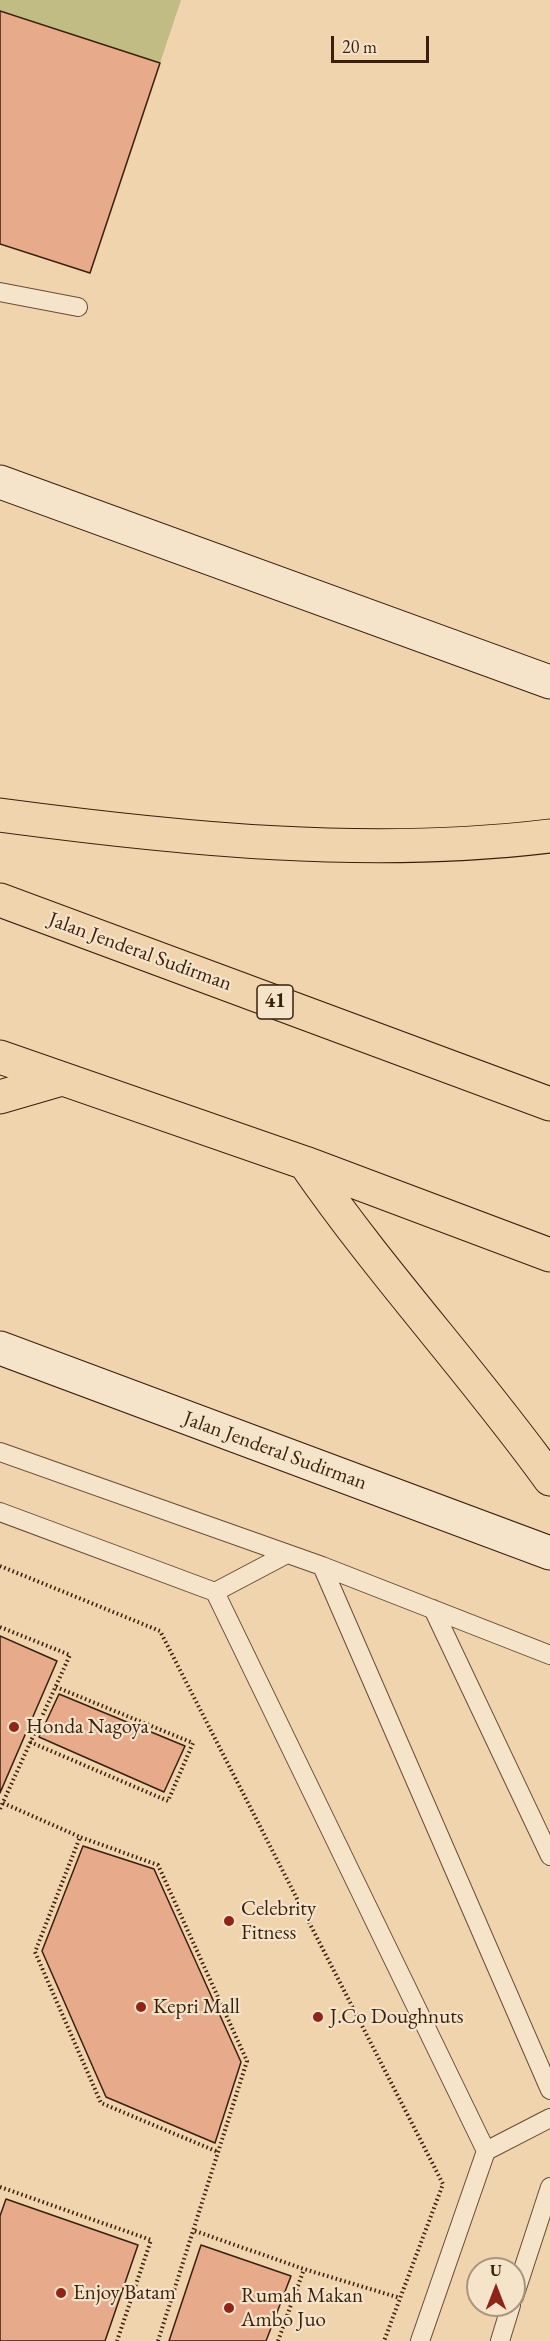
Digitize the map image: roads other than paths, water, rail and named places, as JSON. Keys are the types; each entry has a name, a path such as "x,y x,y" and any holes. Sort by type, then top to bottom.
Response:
{"highway":[{"path":"0,815 210,837 378,847 550,836"},
{"name":"Jalan Jenderal Sudirman","path":"0,900 550,1104"},
{"path":"0,1057 305,1163 550,1255"},
{"path":"0,1097 62,1079"},
{"path":"305,1163 350,1227 501,1411 550,1479"}],"street":[{"path":"0,482 550,682"},
{"name":"Jalan Jenderal Sudirman","path":"0,1348 550,1553"}],"lane":[{"path":"0,292 78,307"},
{"path":"0,1452 322,1566 550,1655"},
{"path":"0,1512 215,1592 486,2151"},
{"path":"215,1592 287,1554"},
{"path":"322,1566 550,2090"},
{"path":"433,1610 550,1856"},
{"path":"420,2341 486,2151 550,2118"},
{"path":"526,2260 550,2187"},
{"path":"500,2341 507,2317"}],"place":[{"name":"Honda Nagoya","path":"14,1727"},
{"name":"Celebrity Fitness","path":"229,1921"},
{"name":"Kepri Mall","path":"141,2007"},
{"name":"J.Co Doughnuts","path":"318,2017"},
{"name":"Enjoy Batam","path":"61,2293"},
{"name":"Rumah Makan Ambo Juo","path":"229,2308"}]}
